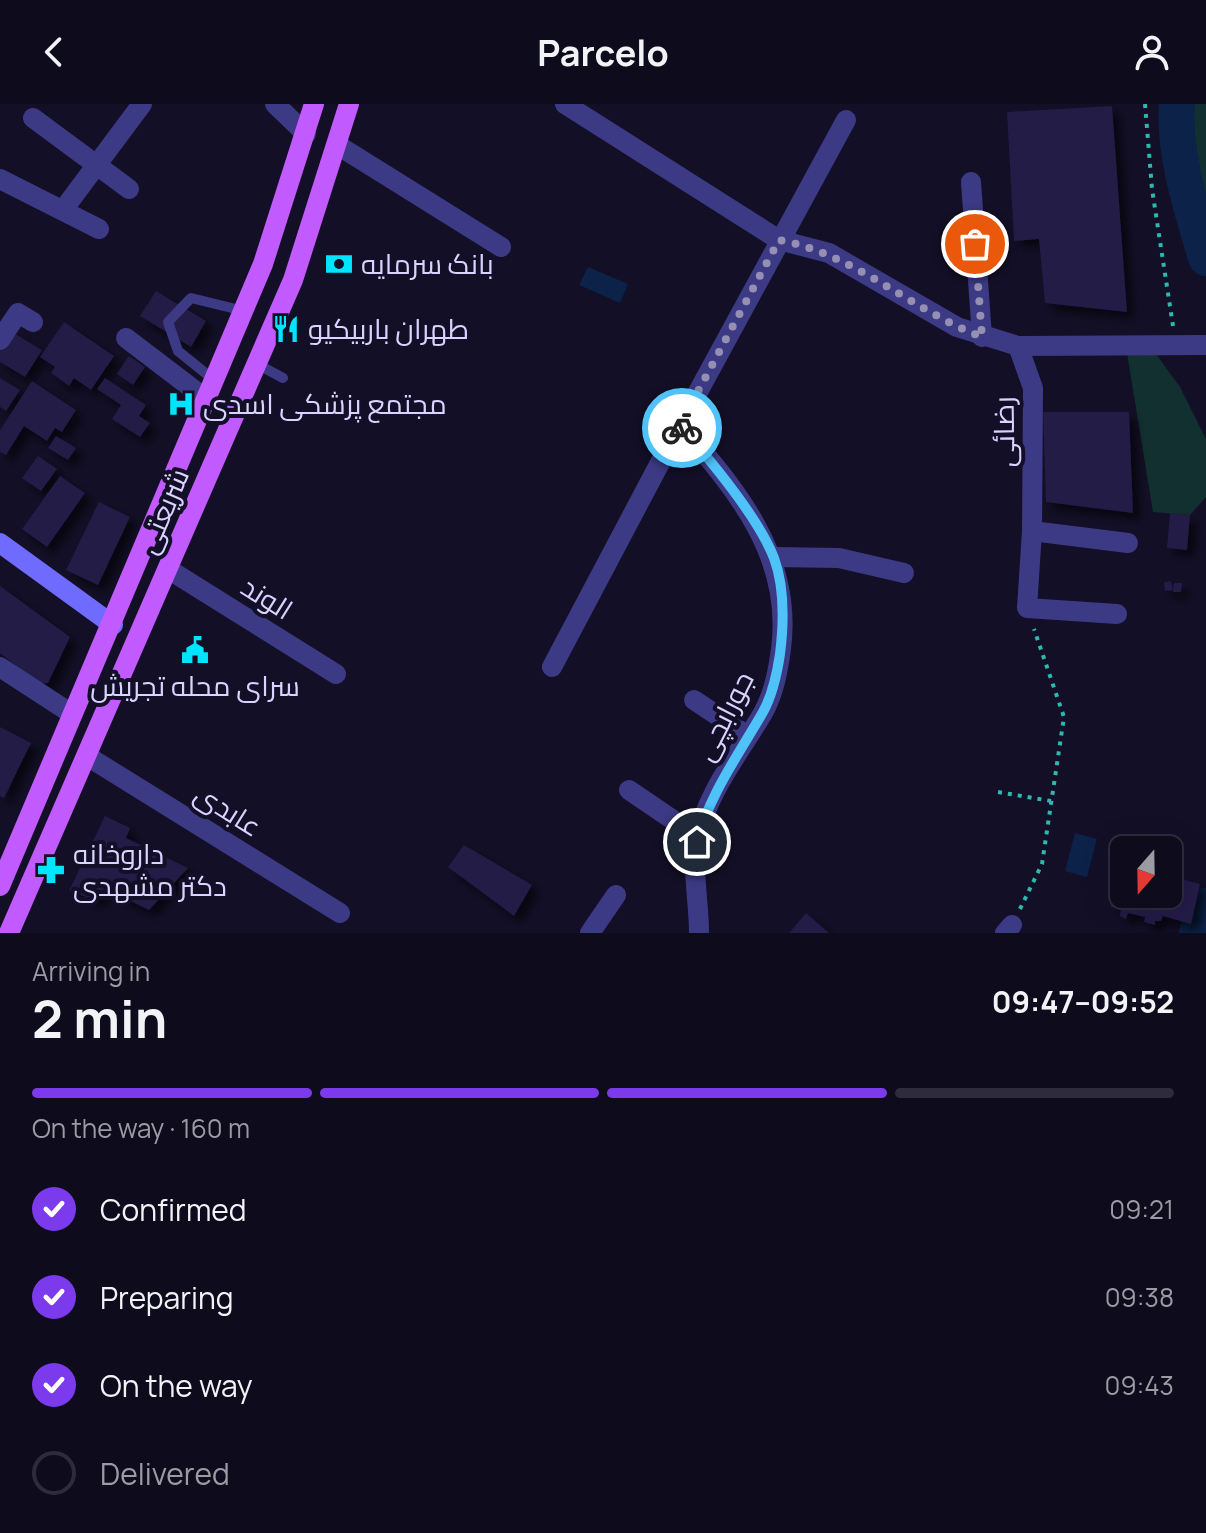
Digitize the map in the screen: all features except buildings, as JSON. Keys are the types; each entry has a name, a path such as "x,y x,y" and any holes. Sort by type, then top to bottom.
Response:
{"main road":[{"name":"شریعتی","path":"1,878 113,625 244,311 314,104"},
{"name":"شریعتی","path":"9,933 293,280 339,146 349,104"},
{"path":"0,543 113,625"}],"street":[{"path":"63,210 142,104"},
{"path":"275,104 306,134"},
{"path":"565,104 779,240 829,253 957,327 982,337 1018,346 1206,345"},
{"path":"33,118 129,189"},
{"path":"552,667 846,120"},
{"path":"339,146 501,247"},
{"path":"0,179 99,229"},
{"path":"971,182 982,337"},
{"path":"0,340 18,313 33,322"},
{"path":"126,338 206,399"},
{"name":"رضائی","path":"1018,346 1033,388 1032,531 1027,608"},
{"name":"جورابچی","path":"680,425 708,457 773,557 782,592 783,630 777,678 764,710 703,818 698,837 695,872 699,933"},
{"path":"1032,531 1128,543"},
{"path":"773,557 839,558 904,573"},
{"name":"الوند","path":"168,569 336,674"},
{"path":"1027,608 1117,614"},
{"path":"0,667 72,714"},
{"path":"694,700 748,736"},
{"name":"عابدی","path":"87,756 340,913"},
{"path":"629,790 698,837"},
{"path":"590,933 616,895"}],"lane":[{"path":"214,380 178,351 168,322 191,298 244,311"},
{"path":"257,364 283,378"}],"path":[{"path":"1145,104 1152,189 1176,344"},
{"path":"1009,929 1042,864 1064,717 1027,608"},
{"path":"998,792 1051,801"}],"green space":[{"path":"1188,104 1206,104 1206,194 1186,123"},
{"path":"1126,347 1156,354 1180,387 1206,439 1206,497 1190,515 1153,512"}],"water":[{"path":"588,267 628,284 620,303 579,285"},
{"path":"1075,833 1097,839 1087,877 1065,871"}],"waterway":[{"path":"1177,104 1181,162 1206,258"},
{"path":"1197,933 1206,906"}],"way so far":[{"path":"682,428 680,425 779,240 812,246 829,253 957,327 982,337 975,244"}],"place":[{"name":"بانک سرمایه","path":"339,264"},
{"name":"طهران باربیکیو","path":"286,329"},
{"name":"مجتمع پزشکی اسدی","path":"181,404"},
{"name":"سرای محله تجریش","path":"195,650"},
{"name":"داروخانه دکتر مشهدی","path":"51,870"}],"route":[{"path":"682,428 708,457 747,513 773,557 782,592 783,630 777,678 764,710 703,818 697,842"}]}
